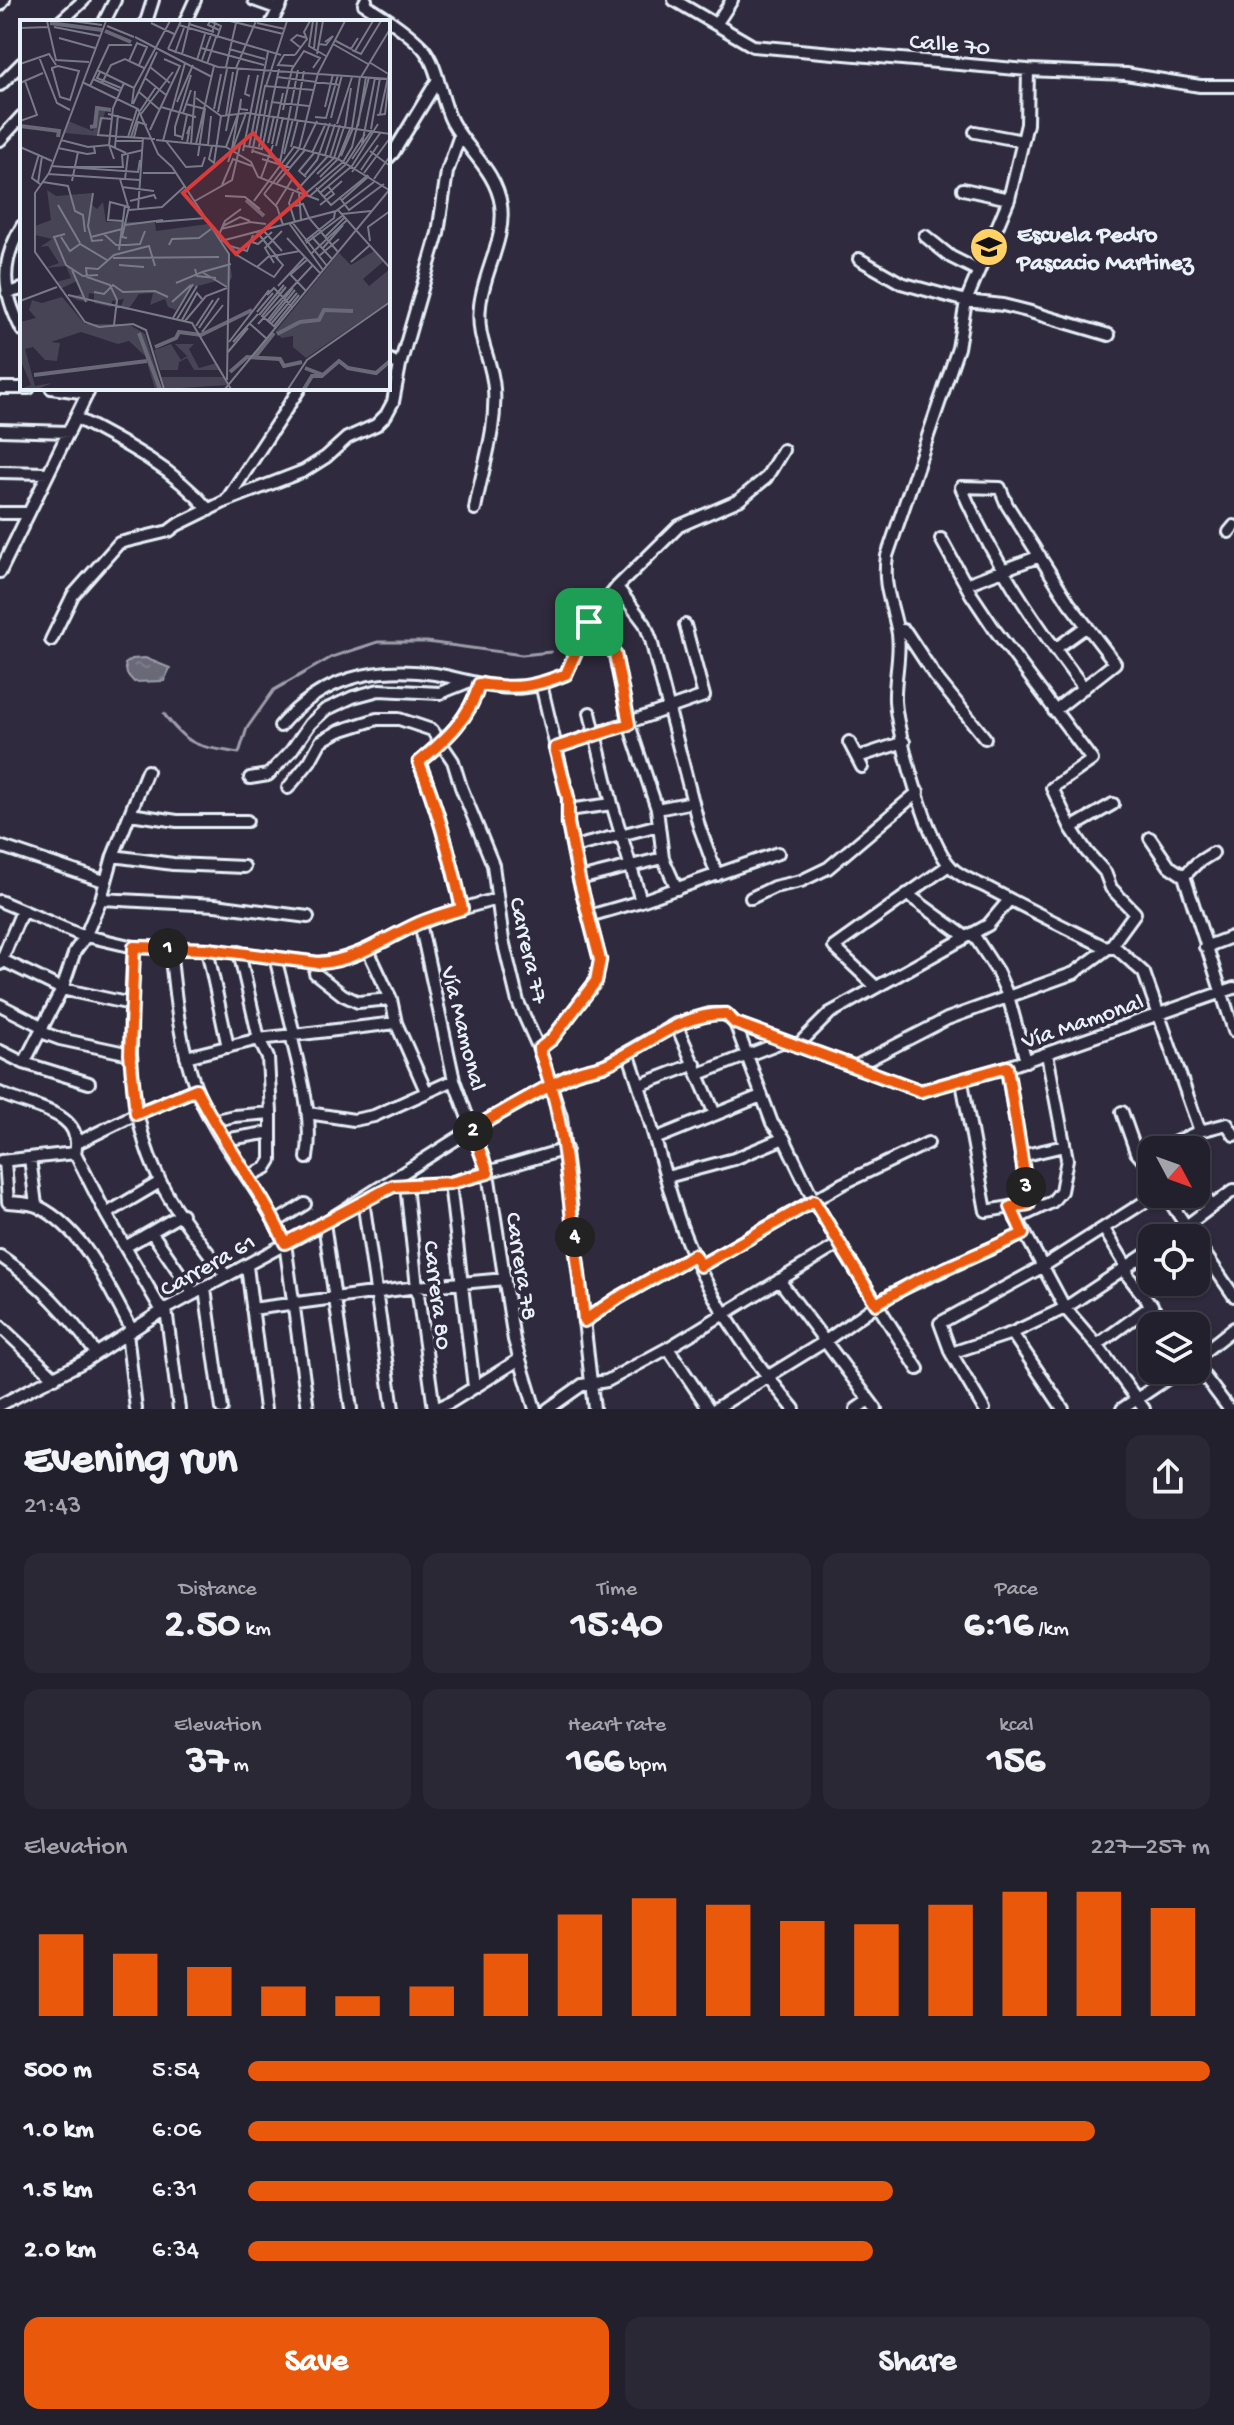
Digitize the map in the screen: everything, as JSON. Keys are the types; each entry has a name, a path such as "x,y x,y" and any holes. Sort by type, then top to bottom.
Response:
{"street":[{"path":"0,5 4,0"},
{"path":"62,20 84,0"},
{"path":"105,20 115,0"},
{"path":"147,20 153,0"},
{"path":"186,20 195,0"},
{"path":"254,0 281,5"},
{"path":"366,0 364,4 388,20"},
{"name":"Calle 70","path":"674,0 753,46 1028,70 1126,74 1200,86 1234,86"},
{"path":"717,23 732,0"},
{"path":"390,21 423,48 429,58 451,121 492,180 501,210 497,240 480,306 480,337 492,372 495,413 488,459 475,509"},
{"path":"0,85 20,65"},
{"path":"1028,70 1027,124 1009,199 966,301 958,348 887,556 885,588 898,633 895,701 918,792 936,846 949,865 1009,900 1103,946 1111,946 1131,959 1144,973 1200,1131"},
{"path":"390,155 437,81"},
{"path":"0,140 20,118"},
{"path":"975,132 1023,141"},
{"path":"51,640 73,595 119,543 169,531 226,501 304,471 347,438 376,425 386,415 393,402 400,365 438,233 447,172 460,135"},
{"path":"963,189 1009,199"},
{"path":"20,228 3,249 2,264 7,293 20,325"},
{"path":"925,236 951,257 977,270"},
{"path":"859,259 901,283 966,301 1027,311 1109,335"},
{"path":"7,293 20,290"},
{"path":"390,360 400,365"},
{"path":"0,572 4,553 29,513 89,390"},
{"path":"226,501 299,390"},
{"path":"76,418 158,465 196,494 209,510"},
{"path":"0,430 69,432"},
{"path":"280,726 304,701 341,682 372,672 437,674 465,683 510,688 541,684 566,674 589,622 617,587 679,526 739,500 766,478 783,450"},
{"path":"0,472 48,473"},
{"path":"1054,711 1084,688 1115,663 1069,603 1007,505 1000,488 961,487 982,536 1026,611 1084,688"},
{"path":"0,513 29,513"},
{"path":"856,1066 938,1023 1074,973 1111,946 1135,913 1111,888 1105,872 1071,828 1052,788 1092,760 995,630 941,539"},
{"path":"966,584 1040,556"},
{"path":"617,587 645,624 651,640 693,802 717,875"},
{"path":"589,622 615,654 629,724 657,809 663,858 677,889"},
{"path":"555,748 704,696 685,625"},
{"path":"1055,649 1087,626"},
{"path":"898,633 906,632 935,676 985,738"},
{"path":"250,778 268,775 325,710 353,697 379,690 440,693 465,683"},
{"path":"462,909 451,858 419,762 441,743 470,710 479,684"},
{"path":"539,1049 552,1039 596,981 600,960 579,879 568,798 541,684"},
{"path":"590,713 612,804 641,901"},
{"path":"288,788 310,761 321,741 339,731 377,719 399,719 432,730 441,743"},
{"path":"849,742 860,762 904,742"},
{"name":"Carrera 77","path":"441,743 453,761 493,865 503,940 518,1002 552,1085 566,1149 593,1405"},
{"path":"24,1063 62,989 75,951 85,937 147,771"},
{"path":"751,898 828,868 918,792"},
{"path":"657,809 693,802"},
{"path":"568,810 612,804"},
{"path":"1071,828 1113,804"},
{"path":"130,814 177,821 247,821"},
{"path":"574,847 659,825"},
{"path":"1150,838 1169,866 1184,876 1234,1031"},
{"path":"0,846 104,881"},
{"path":"589,916 778,853"},
{"path":"1184,876 1213,853"},
{"path":"113,856 173,864 244,867"},
{"path":"579,879 663,858"},
{"path":"876,987 834,947 949,865"},
{"path":"907,894 970,935 997,971 1008,996 1026,1061"},
{"path":"101,899 215,905 308,917"},
{"path":"0,901 85,937 134,947 207,949 318,963 336,962 368,950 420,923 497,899"},
{"path":"797,1046 830,1013 988,925 1009,900"},
{"path":"22,911 1,961 62,989 131,1004"},
{"name":"Vía Mamonal","path":"420,923 454,1080 472,1129 575,1073 603,1066 676,1024 710,1014 726,1014 735,1023 921,1091 962,1082 1026,1061 1234,988"},
{"path":"1205,947 1234,936"},
{"path":"134,947 130,1054 136,1114 160,1182 226,1276"},
{"path":"170,948 175,1000 196,1089 212,1121 276,1222 285,1243 308,1409"},
{"path":"207,949 228,1047"},
{"path":"368,950 391,999 396,1023 426,1091"},
{"path":"239,952 259,1039 268,1058 271,1113 271,1160 266,1168 247,1177"},
{"path":"275,957 308,1113 311,1135 307,1158"},
{"path":"315,973 343,995 358,1002 391,999"},
{"path":"0,1005 60,1039 130,1054"},
{"path":"186,1057 259,1039 396,1023"},
{"path":"735,1023 772,1123 784,1138 839,1244 918,1369"},
{"path":"676,1024 715,1114"},
{"path":"640,1085 748,1056 784,1041"},
{"path":"0,1051 24,1063 89,1083"},
{"path":"628,1053 657,1138 678,1219 694,1255 724,1313 768,1378 794,1409"},
{"path":"1016,1219 1052,1202 1061,1191 1067,1159 1047,1054"},
{"path":"1007,1067 1029,1204"},
{"path":"308,1113 354,1120 374,1116 454,1080"},
{"path":"962,1082 986,1211 1029,1204 1044,1206"},
{"path":"136,1409 129,1331 82,1243 65,1225 36,1205 8,1202 3,1161 76,1148 136,1114 196,1089"},
{"path":"0,1093 65,1117 73,1125 76,1148 106,1214 164,1310 179,1409"},
{"path":"657,1138 761,1096"},
{"path":"1122,1112 1138,1154"},
{"path":"212,1121 271,1113"},
{"path":"1193,1136 1200,1131 1227,1124 1234,1135"},
{"name":"Carrera 78","path":"472,1129 488,1173 514,1340 535,1409"},
{"name":"Carrera 61","path":"5,1406 164,1310 363,1200 472,1129"},
{"path":"224,1140 271,1132"},
{"path":"667,1177 734,1159 784,1138"},
{"path":"700,1266 842,1184 928,1143"},
{"path":"1021,1156 1064,1146"},
{"path":"393,1409 363,1200 393,1186 450,1183 566,1149"},
{"path":"30,1158 36,1205"},
{"path":"106,1214 160,1182"},
{"path":"450,1183 474,1387"},
{"name":"Carrera 80","path":"406,1185 435,1409"},
{"path":"1190,1224 1234,1190"},
{"path":"276,1222 305,1204"},
{"path":"1011,1207 1065,1308 1141,1405"},
{"path":"984,1409 951,1353 940,1323 1042,1267 1138,1207"},
{"path":"125,1247 182,1214"},
{"path":"324,1223 351,1409"},
{"path":"1104,1229 1127,1267 1128,1276 1157,1312"},
{"path":"152,1233 200,1292 222,1409"},
{"path":"668,1348 712,1409 768,1378 876,1304 916,1281 1023,1234"},
{"path":"548,1409 582,1385 607,1381 668,1348 839,1244"},
{"path":"584,1321 694,1255"},
{"path":"0,1256 29,1275 49,1295 96,1353"},
{"path":"951,1353 1012,1333 1065,1308 1138,1260"},
{"path":"1210,1262 1234,1296"},
{"path":"247,1266 265,1409"},
{"path":"252,1309 417,1287 505,1279"},
{"path":"779,1280 872,1405 856,1409"},
{"path":"1097,1345 1152,1305"},
{"path":"0,1326 55,1378"},
{"path":"1210,1347 1234,1328"},
{"path":"1012,1333 1063,1409"},
{"path":"435,1409 520,1359"},
{"path":"1122,1409 1141,1405 1164,1384"},
{"path":"1210,1384 1229,1409"},
{"path":"593,1405 603,1409"}],"water":[{"path":"145,658 170,668 164,681 134,682 127,674 125,664 132,659"}],"waterway":[{"path":"164,714 196,744 239,753 247,728 274,690 332,657 378,642 427,642 522,655 551,652"}],"place":[{"name":"Escuela Pedro Pascacio Martinez","path":"989,247"}],"route":[{"path":"589,622 566,674 528,687 479,684 470,710 441,743 419,762 451,858 462,909 420,923 368,950 336,962 318,963 207,949 134,947 130,1054 136,1114 196,1089 212,1121 276,1222 285,1243 393,1186 450,1183 488,1173 472,1129 552,1085 575,1073 603,1066 676,1024 710,1014 726,1014 735,1023 921,1091 1007,1067 1029,1204 1011,1207 1023,1234 916,1281 876,1304 814,1201 700,1266 694,1255 584,1321 561,1117 552,1085 539,1049 552,1039 596,981 600,960 579,879 568,823 568,798 555,748 629,724 615,654 589,622"}]}
